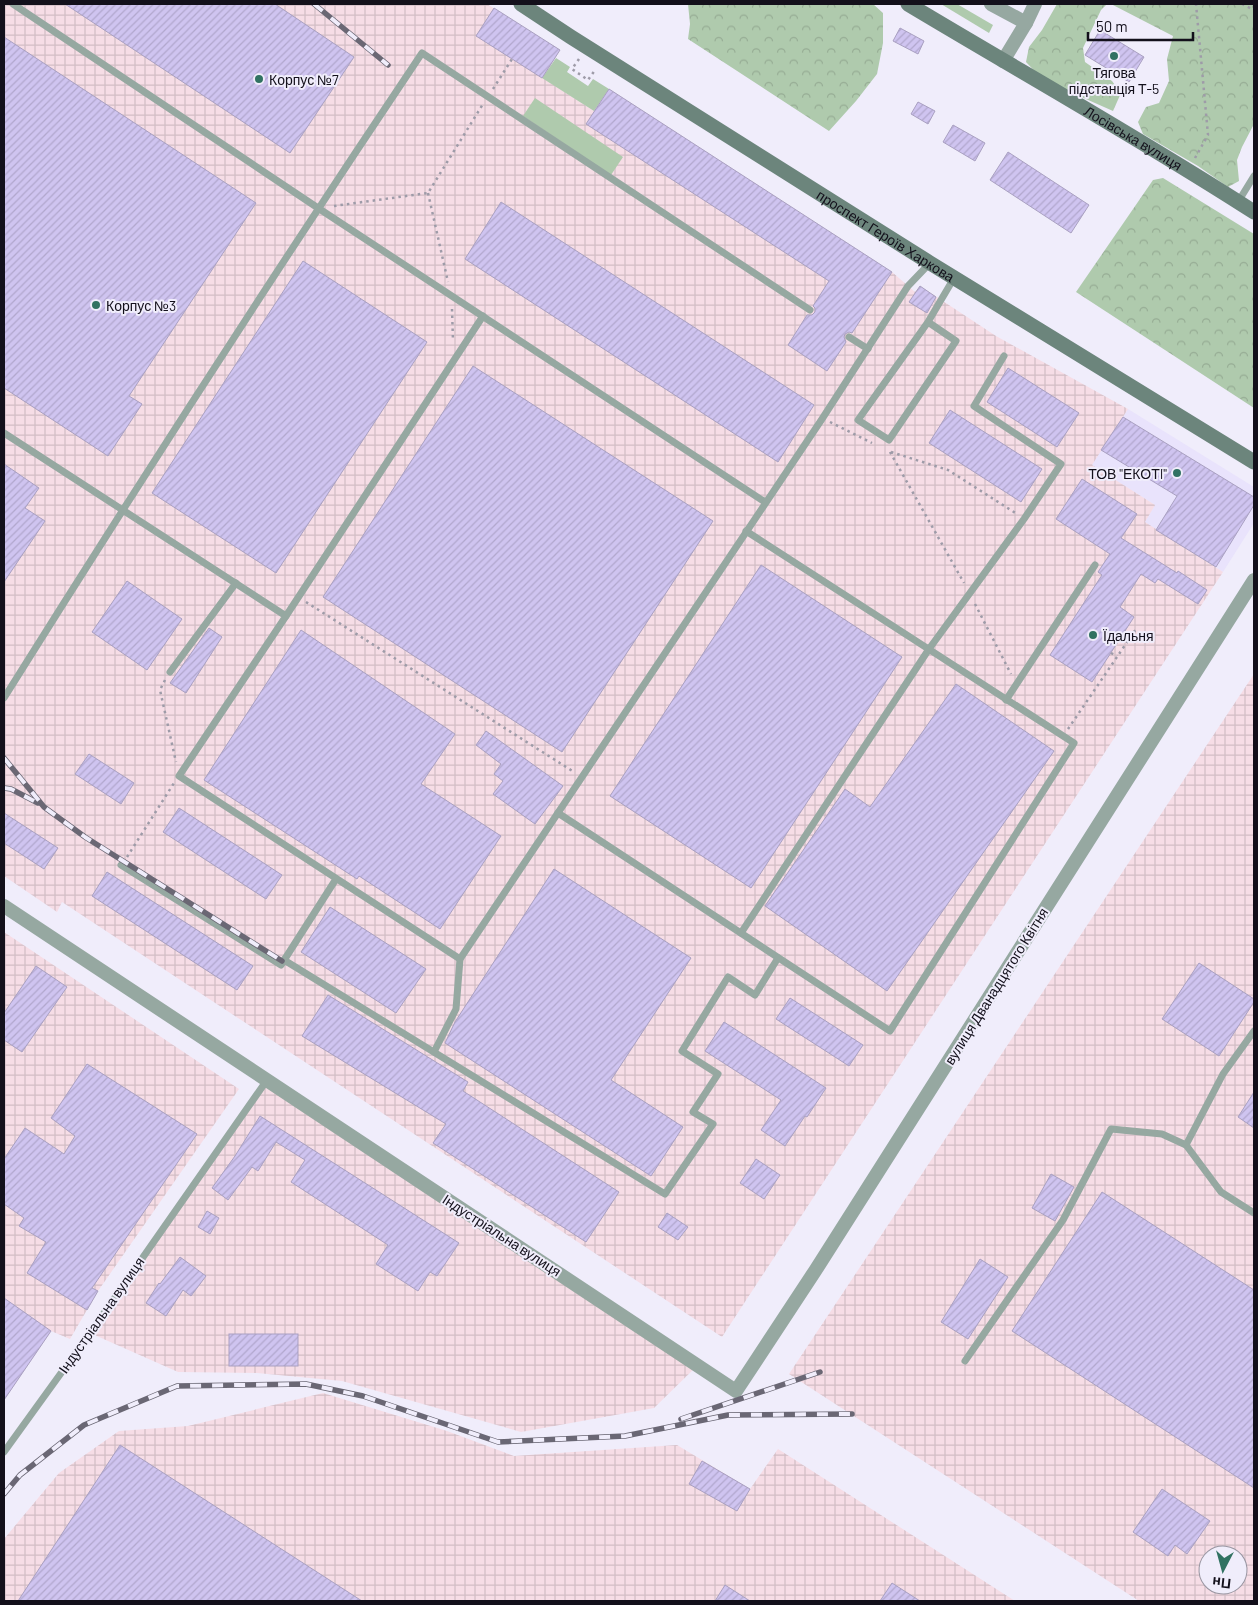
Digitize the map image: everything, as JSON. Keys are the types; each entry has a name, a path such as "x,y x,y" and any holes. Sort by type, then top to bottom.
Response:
{"street":[{"name":"проспект Героїв Харкова","path":"521,4 930,263 1254,462"},
{"name":"Лосівська вулиця","path":"908,4 1188,169 1254,212"},
{"path":"991,4 1026,23"},
{"path":"1003,61 1035,4"},
{"name":"вулиця Дванадцятого Квітня","path":"736,1391 826,1254 1254,580"},
{"name":"Індустріальна вулиця","path":"4,906 736,1391"}],"lane":[{"path":"13,4 318,208 765,502"},
{"path":"4,698 122,510 318,208 422,53 810,310"},
{"path":"1238,202 1254,176"},
{"path":"434,1052 456,1009 460,959 868,349 908,286 930,263"},
{"path":"928,322 956,341 889,440 858,420 928,322 954,277"},
{"path":"460,959 178,776 484,316"},
{"path":"849,337 868,349"},
{"path":"741,933 929,649 1024,519 1061,464 974,406 1004,356"},
{"path":"4,433 286,616"},
{"path":"558,813 890,1031 1074,743 746,531"},
{"path":"1006,700 1095,565"},
{"path":"170,672 236,583"},
{"path":"122,865 281,965 336,879"},
{"path":"284,960 665,1194 713,1124 693,1112 718,1074 682,1051 728,977 755,995 778,958"},
{"path":"1186,1145 1223,1074 1254,1031"},
{"name":"Індустріальна вулиця","path":"4,1452 90,1333 267,1080"},
{"path":"965,1361 1063,1220 1111,1128 1162,1134 1186,1145 1221,1192 1254,1213"}],"path":[{"path":"1188,169 1208,135 1196,4"},
{"path":"1242,4 1254,10"},
{"path":"454,361 451,295 428,193 512,59"},
{"path":"579,60 572,69 588,80 594,70"},
{"path":"318,208 428,193"},
{"path":"822,418 873,443"},
{"path":"1016,684 969,594 890,452 948,470 1024,519"},
{"path":"298,598 582,777"},
{"path":"1063,736 1136,629"},
{"path":"1111,653 1118,656"},
{"path":"122,865 178,776 160,690 170,672"}],"shaded area":[{"path":"4,4 487,4 560,50 543,78 594,111 609,89 892,272 915,292 920,286 996,336 1128,409 1092,465 1155,505 1145,522 1223,572 722,1337 62,902 57,912 4,876"},
{"name":"ТОВ \"ЕКОТI\"","path":"1128,409 1254,487 1254,523 1223,572 1144,522 1155,505 1091,465"},
{"path":"1254,674 1254,1601 1139,1601 789,1374"},
{"path":"4,932 239,1089 98,1291 70,1339 51,1331 4,1400"},
{"path":"267,1080 698,1365 654,1408 521,1432 342,1381 257,1373 178,1372 90,1333"},
{"path":"323,1393 447,1431 514,1456 677,1445 750,1489 778,1449 1015,1601 4,1601 4,1539 59,1473 119,1431 188,1426"}],"green space":[{"path":"688,4 873,4 883,13 883,43 877,74 829,131 688,39 690,24"},
{"path":"941,4 957,4 993,25 989,33"},
{"path":"1057,4 1107,4 1101,10 1083,48 1085,62 1112,81 1121,93 1113,111 1043,80 1026,62 1029,47 1042,30"},
{"path":"1111,4 1254,4 1254,124 1237,160 1239,181 1228,187 1198,166 1143,134 1138,122 1146,107 1159,103 1169,81 1167,59 1173,36"},
{"path":"556,58 570,67 567,72 588,86 593,79 609,89 594,111 542,78"},
{"path":"535,98 623,157 611,175 523,116"},
{"path":"1163,178 1254,234 1254,408 1076,292 1153,180"}],"building":[{"name":"Корпус №7","path":"65,4 275,4 354,57 290,153"},
{"path":"494,8 560,50 542,78 476,36"},
{"path":"900,28 924,41 918,54 893,41"},
{"name":"Тягова підстанція Т-5","path":"1100,30 1144,57 1129,82 1085,55"},
{"name":"Корпус №3","path":"4,37 256,203 129,396 142,404 108,456 4,388"},
{"path":"609,89 892,272 852,333 845,334 846,342 827,371 788,345 807,315 812,315 815,312 813,306 829,281 586,124"},
{"path":"918,102 935,111 928,124 911,114"},
{"path":"953,125 985,143 975,161 943,142"},
{"path":"1008,152 1089,205 1071,233 990,180"},
{"path":"501,202 814,405 778,462 465,259"},
{"path":"303,261 427,342 276,573 152,493"},
{"path":"920,286 936,297 927,313 909,302"},
{"path":"473,366 713,521 562,752 323,597"},
{"path":"1008,368 1079,413 1057,447 987,402"},
{"path":"950,410 1042,469 1021,502 929,443"},
{"name":"ТОВ \"ЕКОТI\"","path":"1123,417 1254,497 1254,505 1216,567 1156,530 1177,496 1101,450"},
{"path":"4,464 39,488 25,508 45,521 4,582"},
{"path":"1082,479 1137,514 1121,538 1207,590 1198,604 1158,579 1155,583 1141,574 1120,607 1134,617 1092,682 1050,655 1102,575 1098,572 1110,554 1056,519"},
{"path":"761,565 902,657 751,888 610,796"},
{"path":"127,581 182,619 147,670 92,632"},
{"path":"209,628 222,637 186,693 170,683"},
{"path":"301,630 455,734 421,784 501,836 440,929 359,876 357,879 204,780"},
{"path":"956,684 1054,751 887,991 765,906 845,789 870,807"},
{"path":"486,731 563,786 535,824 493,794 503,781 494,774 501,764 476,745"},
{"path":"89,754 134,783 121,804 75,774"},
{"path":"179,808 282,875 266,899 163,832"},
{"path":"4,813 58,848 44,869 4,843"},
{"path":"554,869 691,958 611,1080 683,1127 651,1176 445,1043 455,1022"},
{"path":"107,872 253,966 237,990 92,896"},
{"path":"330,907 426,969 396,1013 301,952"},
{"path":"1199,963 1254,999 1254,1002 1219,1056 1162,1019"},
{"path":"36,966 67,987 22,1052 4,1040 4,1013"},
{"path":"328,995 468,1082 463,1091 619,1192 586,1242 433,1143 446,1124 302,1036"},
{"path":"790,998 863,1045 849,1066 776,1019"},
{"path":"724,1022 826,1088 785,1146 761,1130 781,1100 705,1051"},
{"path":"87,1064 197,1134 92,1288 98,1291 87,1310 27,1273 46,1242 19,1226 24,1218 4,1204 4,1159 25,1128 64,1154 75,1136 51,1118"},
{"path":"1254,1092 1254,1128 1238,1117"},
{"path":"260,1116 459,1243 437,1276 430,1272 418,1291 376,1264 388,1245 291,1182 305,1160 276,1142 258,1171 252,1167 228,1200 212,1188"},
{"path":"756,1159 780,1175 764,1199 740,1183"},
{"path":"1051,1174 1074,1187 1055,1221 1032,1208"},
{"path":"1102,1192 1254,1290 1254,1488 1012,1331"},
{"path":"207,1211 219,1218 210,1234 198,1227"},
{"path":"667,1213 688,1227 678,1240 658,1227"},
{"path":"180,1257 206,1276 191,1296 183,1290 166,1316 146,1303"},
{"path":"980,1259 1008,1277 968,1339 941,1322"},
{"path":"4,1298 51,1331 4,1400"},
{"path":"229,1334 298,1334 298,1366 229,1366"},
{"path":"120,1445 362,1601 18,1601"},
{"path":"702,1461 750,1489 737,1511 689,1484"},
{"path":"1162,1489 1210,1521 1187,1554 1175,1545 1168,1556 1133,1532"},
{"path":"892,1583 920,1601 880,1601"},
{"path":"725,1585 750,1601 715,1601"}],"railway":[{"path":"314,4 388,65"},
{"path":"4,758 44,807 85,837 282,961"},
{"path":"4,788 11,789 38,803"},
{"path":"681,1419 820,1372"},
{"path":"4,1494 20,1475 84,1425 177,1386 306,1384 363,1396 498,1442 625,1436 728,1415 852,1414"}],"place":[{"name":"Тягова підстанція Т-5","path":"1114,56"},
{"name":"Корпус №7","path":"259,79"},
{"name":"Корпус №3","path":"96,305"},
{"name":"ТОВ \"ЕКОТI\"","path":"1177,473"},
{"name":"Їдальня","path":"1093,635"}]}
